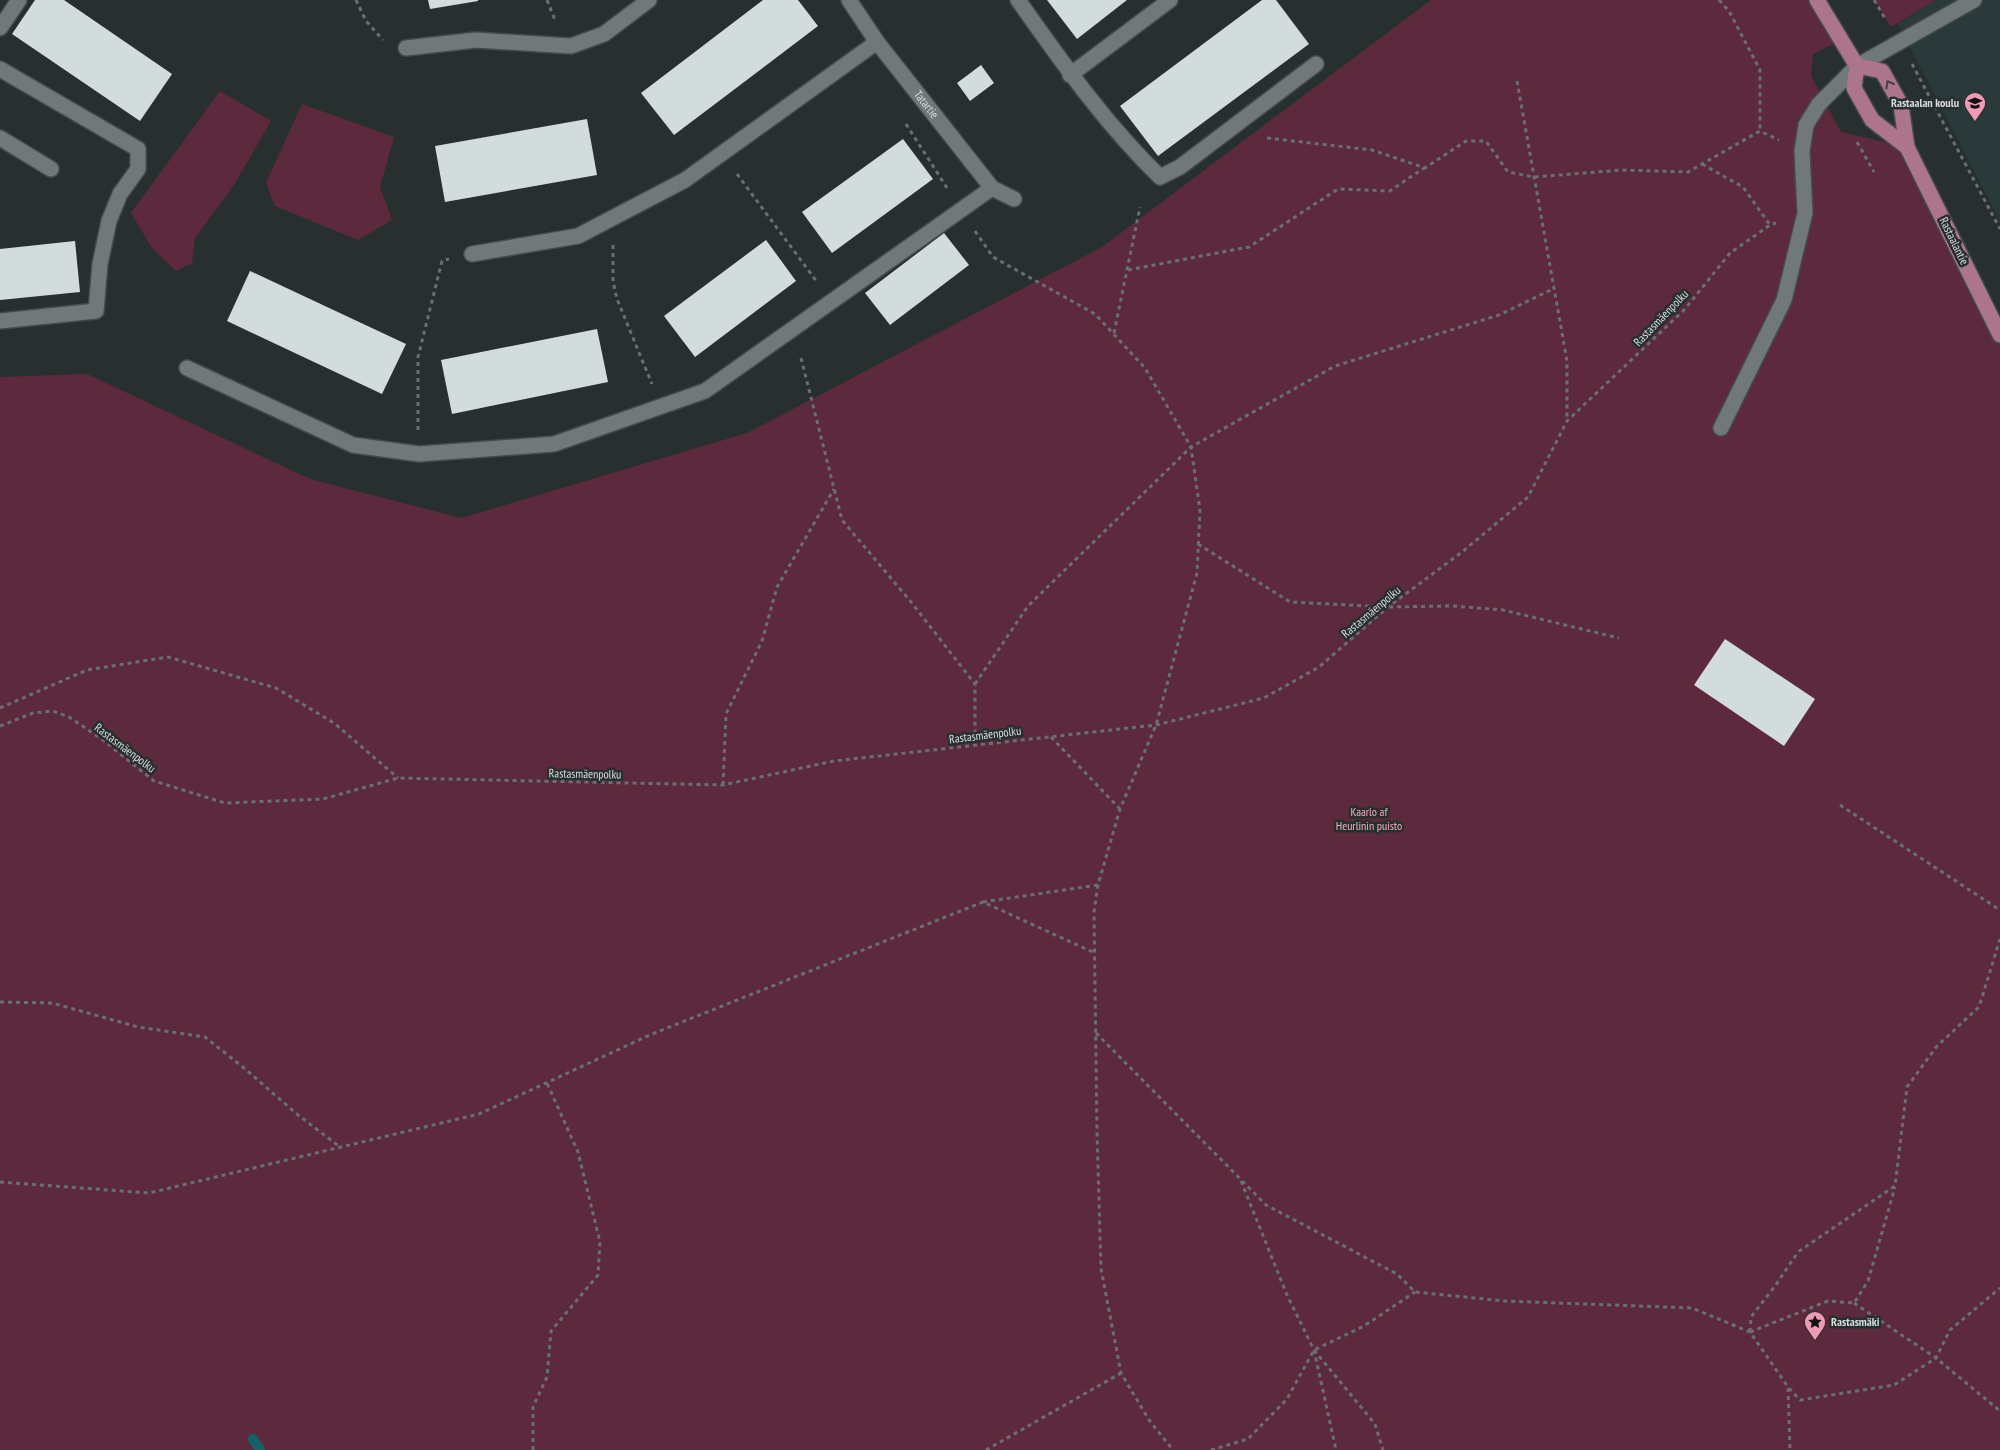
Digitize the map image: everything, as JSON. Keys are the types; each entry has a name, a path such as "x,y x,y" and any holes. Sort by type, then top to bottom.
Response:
{"main road":[{"path":"1817,0 1856,66"},
{"name":"Rastaalantie","path":"1907,147 1872,120 1854,88 1856,66 1882,71 1901,105 1907,147 2000,335"}],"street":[{"path":"0,28 19,0"},
{"path":"406,48 476,40 571,46 604,34 649,0"},
{"path":"1018,0 1070,75 1129,146 1160,177 1180,167 1316,64"},
{"path":"1070,75 1170,0"},
{"path":"1721,428 1784,300 1805,213 1802,151 1806,125 1820,104 1856,66 1974,0"},
{"name":"Tatartie","path":"852,1 877,42 992,188 1014,199"},
{"path":"472,254 578,236 685,180 877,42"},
{"path":"0,69 138,149 138,169 120,194 109,221 100,264 96,311 0,321"},
{"path":"0,138 51,169"},
{"path":"188,368 353,445 418,454 554,444 705,391 992,188"}],"path":[{"path":"356,0 366,22 383,40 406,48"},
{"path":"1720,0 1729,11 1760,70 1760,131"},
{"path":"1874,0 1918,74 2000,229"},
{"path":"1516,81 1567,361 1567,421"},
{"path":"1760,131 1802,151"},
{"path":"1128,270 1249,247 1338,189 1390,191 1466,141 1486,141 1508,172 1534,177 1622,170 1688,172 1760,131"},
{"path":"1267,138 1372,150 1425,168"},
{"path":"721,154 832,301"},
{"path":"1701,164 1743,187 1770,225"},
{"path":"1114,334 1140,207"},
{"path":"962,210 993,257 1096,314 1145,368 1191,447 1200,510 1197,573 1156,725 1120,809 1098,885 1094,912 1101,1269 1121,1373 1149,1420 1173,1450"},
{"name":"Rastasmäenpolku","path":"0,726 33,713 52,712 61,714 69,717 103,740 154,781 225,803 324,799 398,778 723,785 834,761 1156,725 1264,698 1319,667 1388,607 1462,552 1528,497 1567,421 1685,309 1730,253 1770,225 1805,213"},
{"path":"614,217 613,281 616,299 661,407"},
{"path":"418,454 418,357 442,261 472,254"},
{"path":"976,745 975,684 1028,606 1191,447 1335,366 1499,315 1553,289"},
{"path":"801,358 842,520 975,684"},
{"path":"723,785 726,714 762,641 777,587 834,488"},
{"path":"1198,544 1290,602 1388,607 1453,606 1502,610 1619,638"},
{"path":"0,708 87,670 168,657 276,688 334,723 398,778"},
{"path":"1051,737 1120,809"},
{"path":"1840,805 2000,910"},
{"path":"0,1182 149,1193 479,1114 652,1034 983,902 1098,885"},
{"path":"983,902 1095,953"},
{"path":"1854,1303 1868,1281 1895,1186 1907,1087 1936,1046 1979,1007 2000,939"},
{"path":"0,1002 52,1003 138,1027 205,1037 298,1115 341,1148"},
{"path":"1096,1032 1266,1206 1397,1274 1415,1292 1505,1301 1692,1308 1750,1332 1788,1387 1800,1400 1894,1385 1936,1358 1950,1330 2000,1288"},
{"path":"533,1450 534,1407 547,1377 551,1331 598,1275 600,1242 578,1152 547,1083"},
{"path":"1240,1179 1287,1295 1314,1350 1375,1424 1382,1450"},
{"path":"1750,1332 1751,1317 1798,1252 1895,1186"},
{"path":"1211,1450 1248,1439 1287,1398 1314,1350 1364,1326 1415,1292"},
{"path":"1750,1332 1828,1301 1854,1303 1936,1358 2000,1411"},
{"path":"1314,1350 1336,1450"},
{"path":"986,1450 1121,1373"},
{"path":"1788,1387 1790,1450"}],"shaded area":[{"name":"Rastaalan koulu","path":"1936,0 2000,0 2000,221 1898,24"}],"green space":[{"name":"Kaarlo af Heurlinin puisto","path":"1431,0 1817,0 1841,40 1813,54 1811,76 1841,132 1907,147 2000,335 2000,1450 0,1450 0,377 87,374 310,479 461,518 747,433 1102,247"},
{"path":"1874,0 1936,0 1891,27"},
{"path":"220,91 271,121 234,185 195,238 192,263 176,271 152,248 131,213"},
{"path":"302,104 394,137 380,187 392,220 358,240 275,206 266,183"}],"building":[{"path":"35,0 64,0 172,74 140,121 12,34"},
{"path":"428,0 478,0 478,1 430,9"},
{"path":"763,0 798,0 818,26 674,135 641,93"},
{"path":"1047,0 1127,0 1077,39"},
{"path":"1262,0 1276,0 1309,44 1158,156 1120,106"},
{"path":"981,65 994,83 970,101 957,83"},
{"path":"587,119 597,175 445,202 435,146"},
{"path":"903,139 933,179 832,253 802,212"},
{"path":"944,233 969,265 890,325 865,293"},
{"path":"766,240 796,281 695,357 664,316"},
{"path":"75,241 80,292 0,300 0,249"},
{"path":"250,271 406,344 382,394 227,321"},
{"path":"597,329 608,382 452,414 441,360"},
{"path":"1725,639 1815,699 1784,746 1694,685"}],"waterway":[{"path":"253,1439 260,1450"}],"place":[{"name":"Rastaalan koulu","path":"1975,122"},
{"name":"Rastasmäki","path":"1815,1341"}]}
